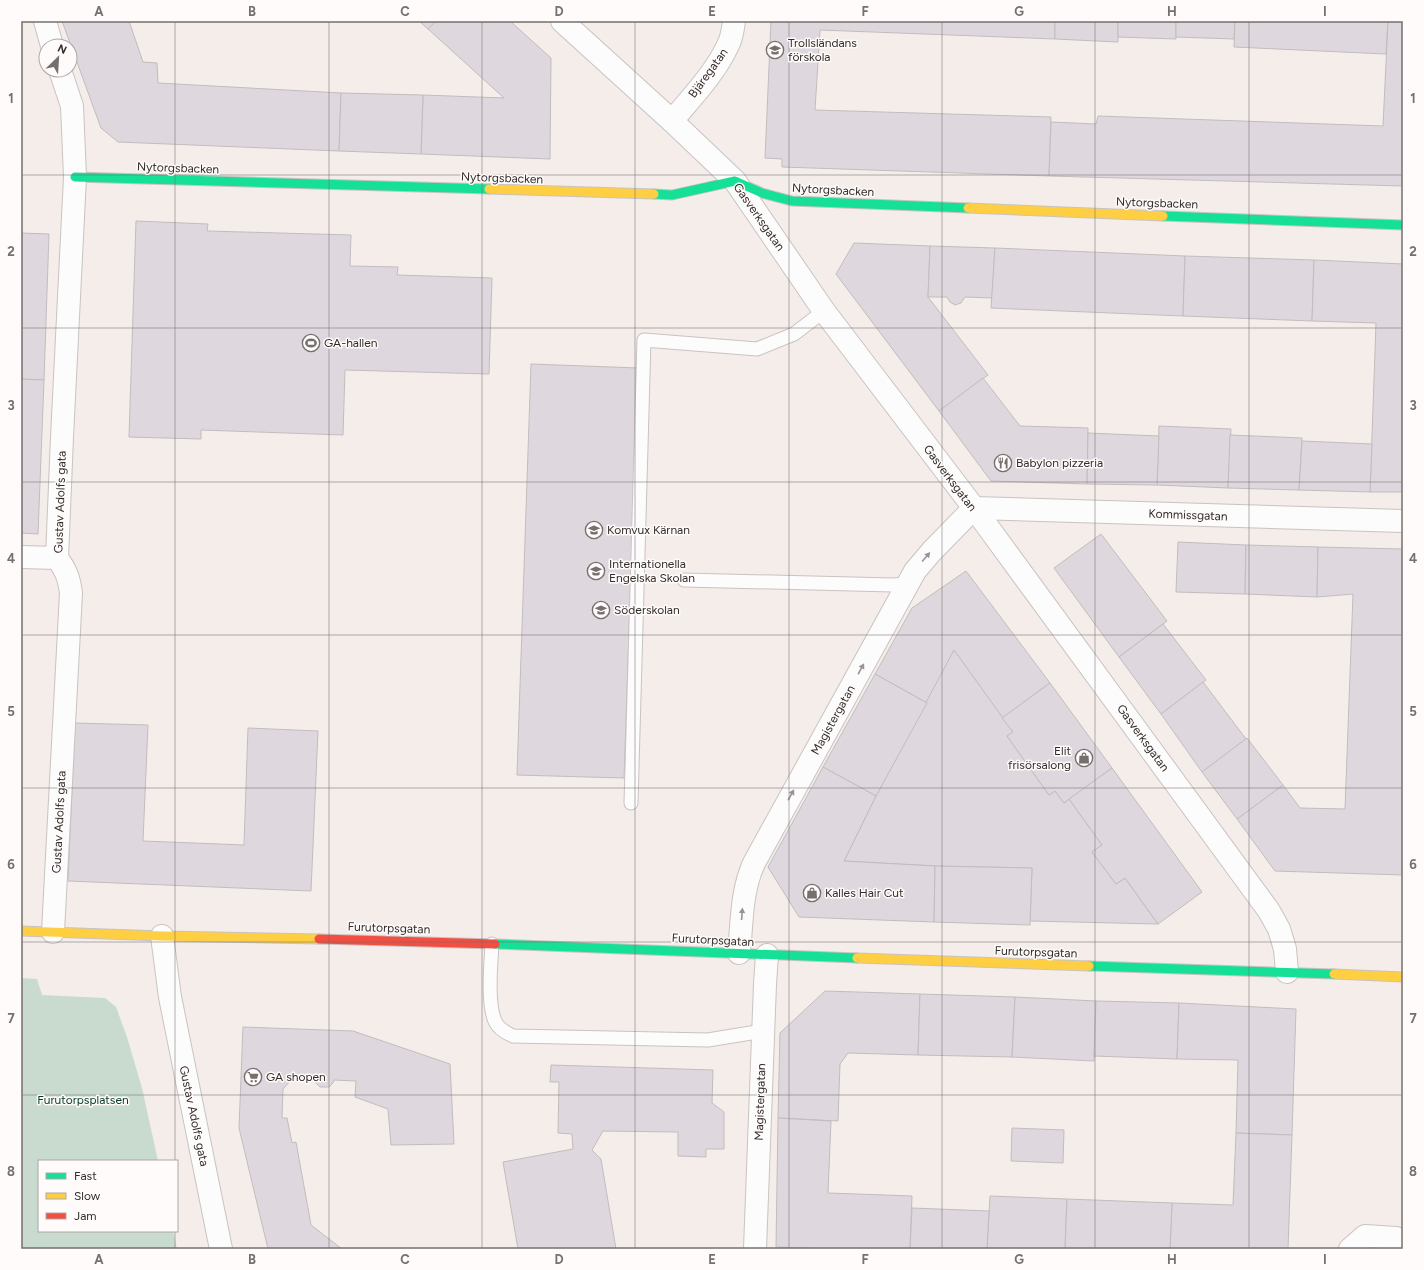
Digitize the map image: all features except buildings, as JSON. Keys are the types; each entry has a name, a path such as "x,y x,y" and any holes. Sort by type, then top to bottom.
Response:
{"street":[{"path":"44,21 49,38"},
{"name":"Gasverksgatan","path":"562,21 672,121 735,181 824,310 974,508 1269,911 1279,929 1285,949 1287,972"},
{"name":"Bjäregatan","path":"672,121 724,54 729,44 734,21"},
{"name":"Gustav Adolfs gata","path":"53,932 71,593 69,577 57,558 75,177 72,106 63,78"},
{"name":"Nytorgsbacken","path":"75,177 672,195 735,181 762,193 792,201 1403,225"},
{"name":"Kommissgatan","path":"974,508 1403,521"},
{"name":"Magistergatan","path":"739,953 744,891 748,876 754,863 922,561 974,508"},
{"path":"21,557 57,558"},
{"name":"Furutorpsgatan","path":"21,931 492,944 1403,977"},
{"name":"Gustav Adolfs gata","path":"162,936 170,997 222,1249"},
{"name":"Magistergatan","path":"755,1249 767,955"},
{"path":"1350,1249 1365,1236 1401,1238"}],"lane":[{"path":"631,803 644,340 757,349 794,334 824,310"},
{"path":"684,580 893,585 908,584"},
{"path":"492,944 490,975 493,1014 498,1026 507,1034 513,1036 708,1040 763,1031"}],"green space":[{"name":"Furutorpsplatsen","path":"21,978 37,979 42,995 105,998 116,1007 127,1037 142,1088 158,1160 38,1160 38,1232 173,1232 177,1249 21,1249"}],"traffic: fast":[{"path":"75,177 489,189"},
{"path":"654,194 672,195 735,181 762,193 792,201 968,208"},
{"path":"1163,216 1403,225"},
{"path":"495,944 857,958"},
{"path":"1089,966 1334,974"}],"traffic: slow":[{"path":"489,189 654,194"},
{"path":"968,208 1163,216"},
{"path":"21,931 162,936 319,939"},
{"path":"857,958 1089,966"},
{"path":"1334,974 1403,977"}],"traffic: jam":[{"path":"319,939 495,944"}],"place":[{"name":"Trollsländans förskola","path":"775,50"},
{"name":"GA-hallen","path":"311,343"},
{"name":"Babylon pizzeria","path":"1003,463"},
{"name":"Komvux Kärnan","path":"594,530"},
{"name":"Internationella Engelska Skolan","path":"596,571"},
{"name":"Söderskolan","path":"601,610"},
{"name":"Elit frisörsalong","path":"1084,758"},
{"name":"Kalles Hair Cut","path":"812,893"},
{"name":"GA shopen","path":"253,1077"}]}
